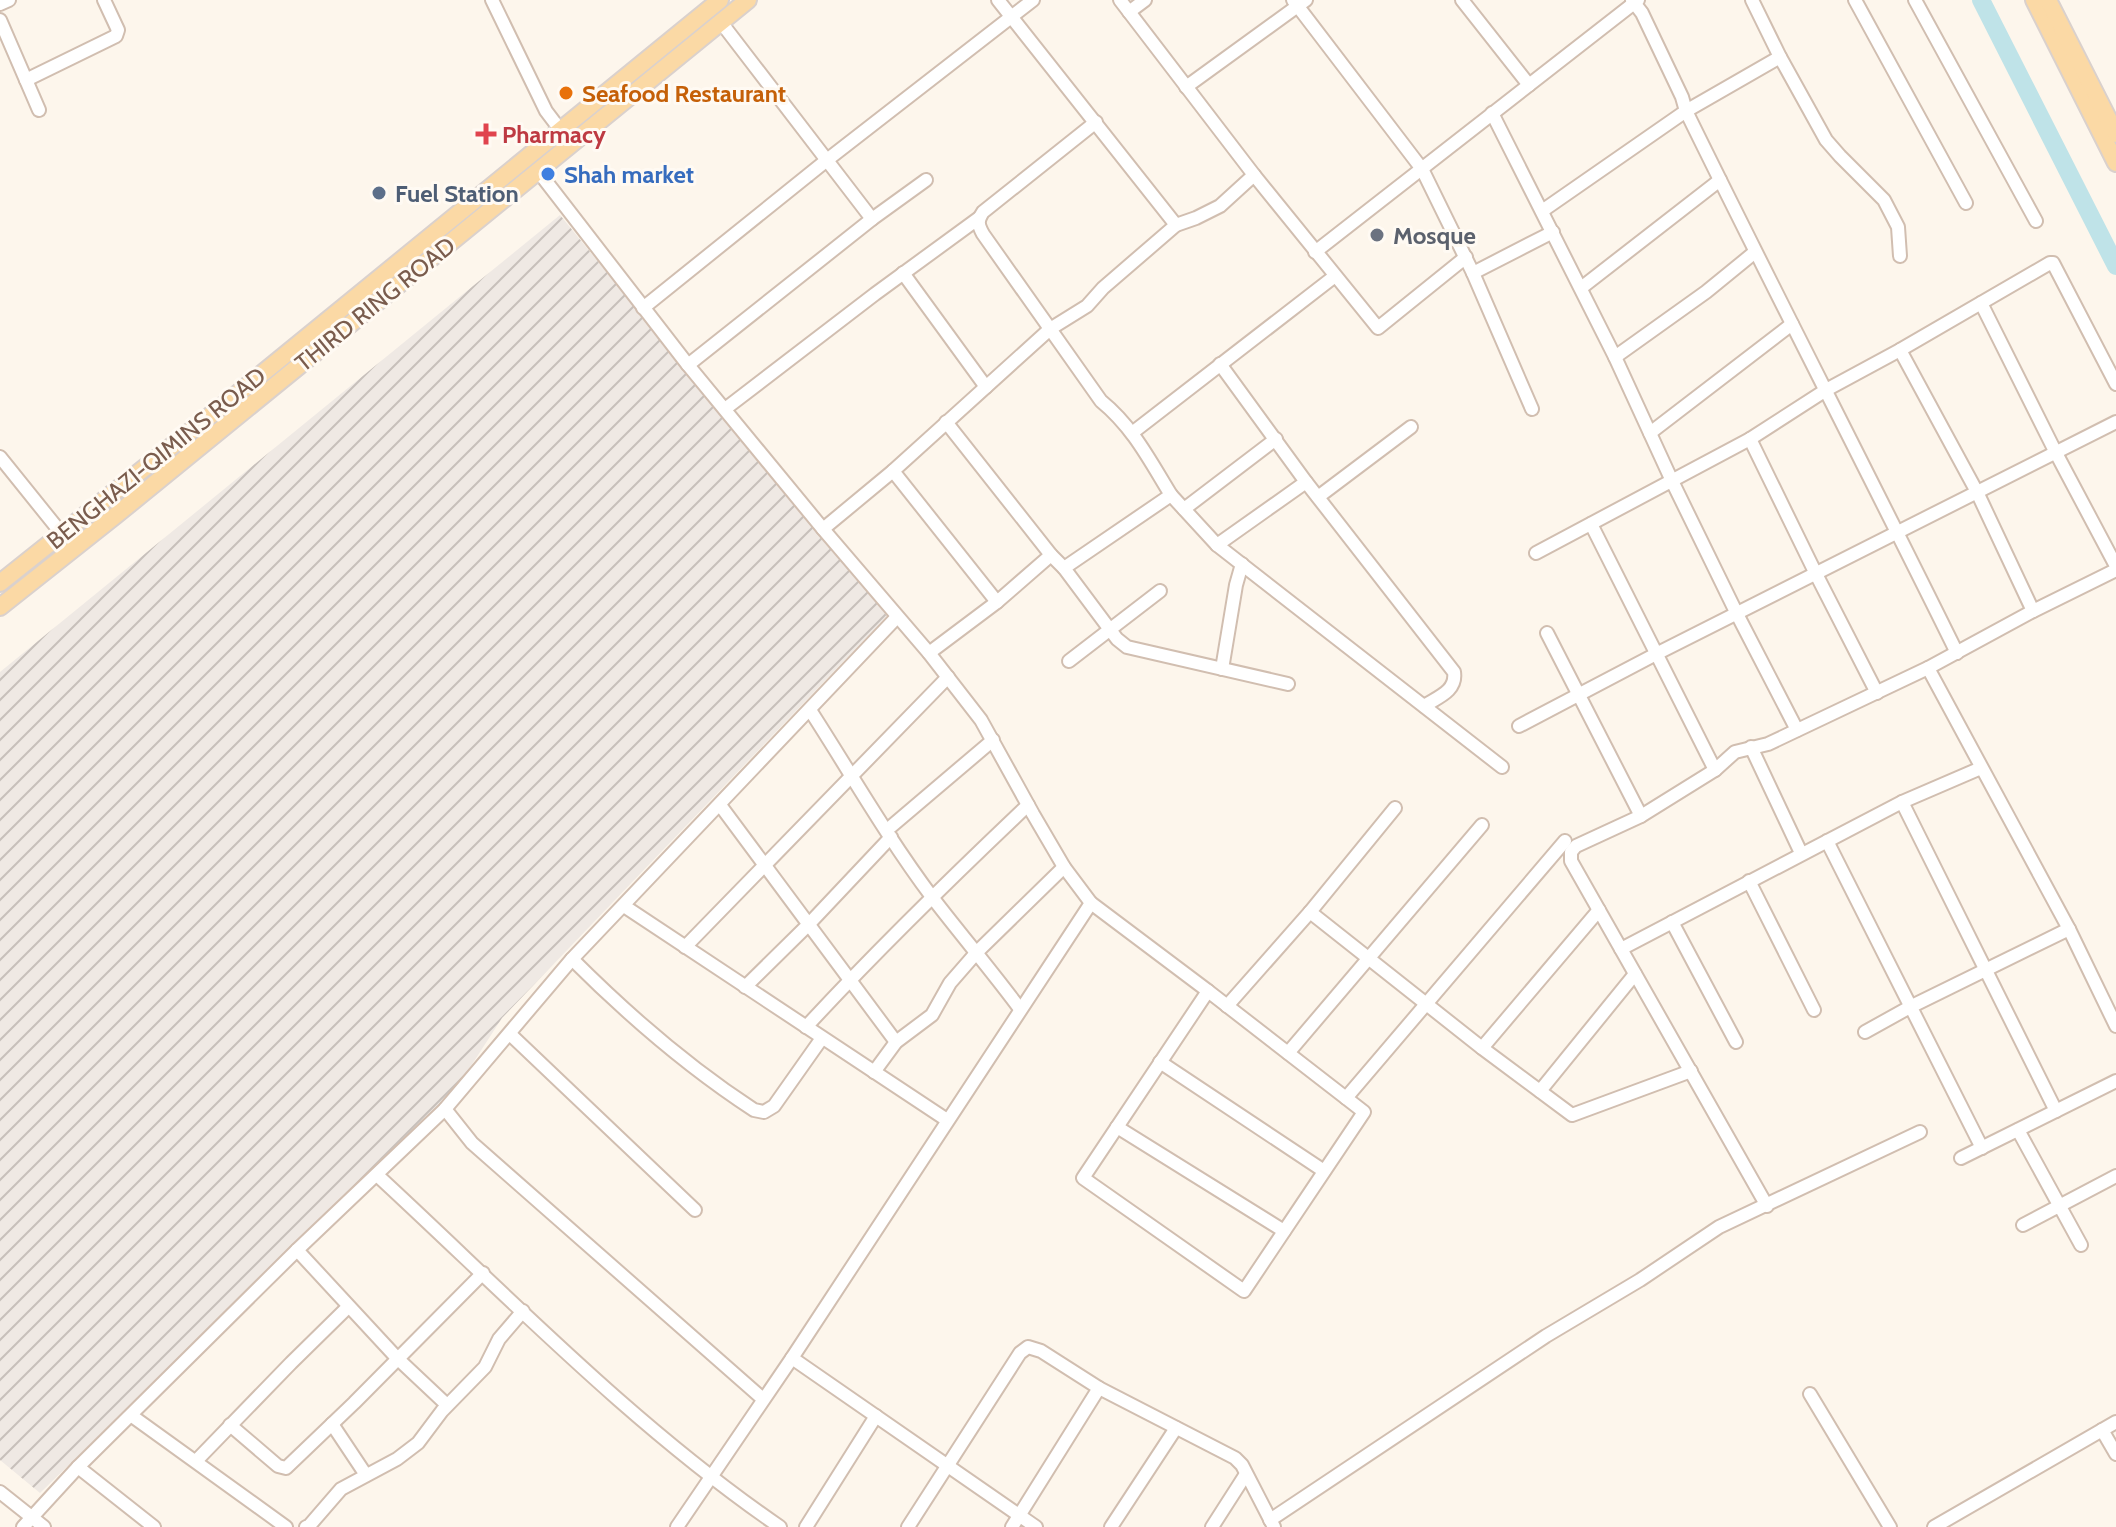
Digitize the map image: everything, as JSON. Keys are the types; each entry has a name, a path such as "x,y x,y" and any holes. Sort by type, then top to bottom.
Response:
{"main road":[{"name":"BENGHAZI-QIMINS ROAD","path":"0,583 566,137 720,0"},
{"name":"THIRD RING ROAD","path":"0,607 538,171 566,137 748,0"},
{"path":"2034,0 2116,163"},
{"path":"2048,0 2116,134"}],"street":[{"path":"0,4 9,0"},
{"path":"26,80 116,36 118,30 104,0"},
{"path":"492,0 546,111 566,137"},
{"path":"998,0 1176,225"},
{"path":"643,308 1033,0"},
{"path":"1120,0 1254,175 1378,328 1466,257"},
{"path":"1129,12 1145,0"},
{"path":"1462,0 1529,85"},
{"path":"1752,0 1826,140 1884,200 1898,227 1900,256"},
{"path":"1855,0 1966,203"},
{"path":"1915,0 2036,221"},
{"path":"1315,252 1635,1 1755,252 1957,653"},
{"path":"1186,87 1299,2 1422,169 1466,257 1532,409"},
{"path":"0,20 39,110"},
{"path":"720,21 872,219"},
{"path":"1542,211 1686,111 1780,57"},
{"path":"1492,113 1797,730"},
{"path":"725,409 979,218 1096,122"},
{"path":"538,171 688,365 929,653 981,720 1064,867 1091,903 1208,991 1364,1112 1244,1291 1083,1178 1208,991"},
{"path":"823,529 893,471 1050,329 1087,306 1176,225 1220,206 1254,175"},
{"path":"688,365 926,180"},
{"path":"1581,288 1720,180"},
{"path":"979,218 978,225 983,234 1101,401 1132,433 1171,495 1217,545 1502,767"},
{"path":"1473,273 1553,232"},
{"path":"1615,357 1706,292 1755,252"},
{"path":"1536,553 1750,439 1826,390 2050,263 2053,263 2116,384"},
{"path":"903,273 986,387"},
{"path":"1132,433 1335,276"},
{"path":"1767,1206 1571,861 1571,852 1576,846 1641,816 1715,770 1735,752 1768,744 1877,693 2116,568 1981,303"},
{"path":"1650,433 1792,324"},
{"path":"1900,350 1977,492 2033,611"},
{"path":"1220,364 1306,482 1454,672 1452,687 1424,706"},
{"path":"946,422 1117,639 1127,647 1288,684"},
{"path":"1519,726 2116,422"},
{"path":"1318,497 1411,427"},
{"path":"1184,509 1276,439"},
{"path":"1750,439 1877,693"},
{"path":"0,457 62,534"},
{"path":"893,471 997,602"},
{"path":"1217,545 1306,482"},
{"path":"1064,568 1171,495"},
{"path":"1591,524 1715,770"},
{"path":"929,653 997,602 1051,555"},
{"path":"1222,669 1242,564"},
{"path":"1069,661 1160,591"},
{"path":"27,1522 78,1467 297,1250 445,1109 572,959 897,617"},
{"path":"1547,633 1641,816"},
{"path":"1928,668 2069,929 2116,1026"},
{"path":"685,947 948,677"},
{"path":"810,710 932,897 1020,1009"},
{"path":"745,987 808,925 889,834 993,740"},
{"path":"1751,747 1801,853"},
{"path":"1621,949 1902,802 1981,768"},
{"path":"1902,802 2056,1111"},
{"path":"720,805 896,1042"},
{"path":"806,1027 932,897 1028,805"},
{"path":"1227,1006 1310,912 1395,808"},
{"path":"1288,1053 1482,825"},
{"path":"1346,1098 1565,841"},
{"path":"1827,841 1982,1148"},
{"path":"874,1072 896,1042 928,1020 950,983 977,952 1064,867"},
{"path":"1749,881 1814,1010"},
{"path":"677,1527 1091,903"},
{"path":"624,906 947,1120"},
{"path":"1482,1048 1599,910"},
{"path":"1310,912 1572,1115 1691,1071"},
{"path":"1672,922 1736,1042"},
{"path":"1865,1032 2069,929"},
{"path":"572,959 667,1046 754,1110 764,1112 774,1106 822,1038"},
{"path":"1540,1091 1635,974"},
{"path":"510,1034 695,1210"},
{"path":"1160,1062 1324,1171"},
{"path":"1961,1158 2116,1081"},
{"path":"445,1109 472,1143 763,1399"},
{"path":"1117,1127 1284,1231"},
{"path":"2018,1130 2081,1245"},
{"path":"908,1527 1020,1353 1032,1347 1099,1388 1235,1458 1272,1524 1546,1336 1640,1280 1719,1227 1920,1132"},
{"path":"377,1175 653,1430 710,1477 780,1527"},
{"path":"2023,1225 2116,1176"},
{"path":"297,1250 397,1358 447,1405"},
{"path":"230,1425 284,1469 483,1273"},
{"path":"196,1461 348,1307"},
{"path":"306,1527 337,1492 397,1459 418,1443 447,1405 485,1367 499,1339 523,1311"},
{"path":"792,1358 1036,1527"},
{"path":"1012,1527 1099,1388"},
{"path":"1810,1394 1890,1527"},
{"path":"132,1416 286,1527"},
{"path":"806,1527 876,1416"},
{"path":"1934,1527 2116,1422"},
{"path":"332,1424 366,1475"},
{"path":"1111,1527 1176,1428"},
{"path":"2102,1430 2116,1454"},
{"path":"78,1467 154,1527"},
{"path":"1212,1527 1246,1474"},
{"path":"0,1492 27,1522 44,1527"}],"shaded area":[{"path":"560,215 887,616 502,1018 458,1086 40,1493 0,1460 0,672"}],"waterway":[{"path":"1981,0 2116,266"}],"place":[{"name":"Seafood Restaurant","path":"566,93"},
{"name":"Pharmacy","path":"486,134"},
{"name":"Shah market","path":"548,174"},
{"name":"Fuel Station","path":"379,193"},
{"name":"Mosque","path":"1377,235"}]}
